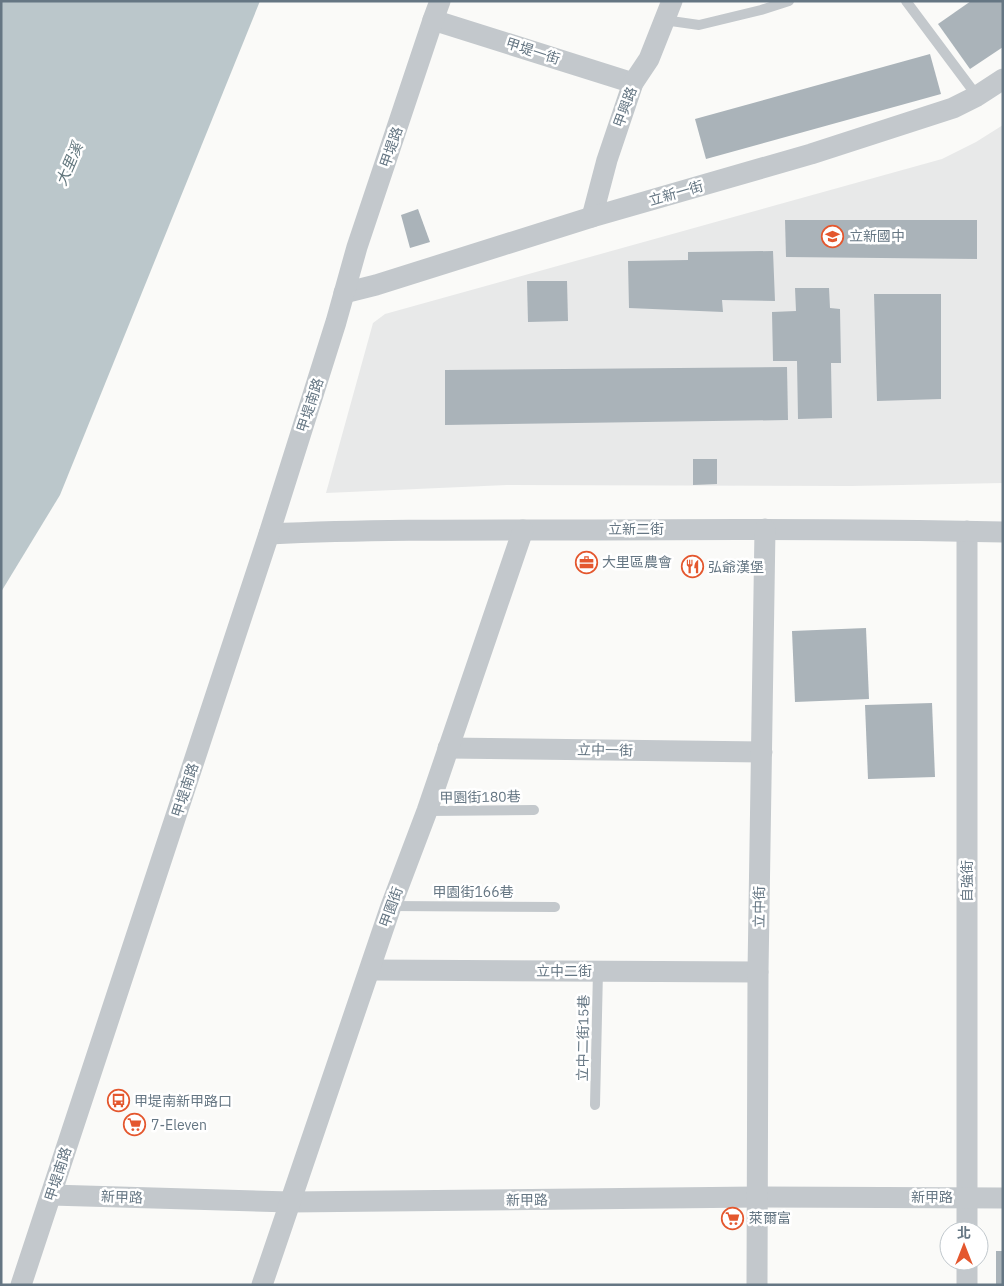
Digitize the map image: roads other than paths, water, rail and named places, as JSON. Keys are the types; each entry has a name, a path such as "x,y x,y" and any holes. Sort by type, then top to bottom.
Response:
{"street":[{"name":"甲堤一街","path":"437,10 633,83"},
{"name":"甲堤路","path":"344,293 357,247 437,10"},
{"name":"甲興路","path":"592,217 607,160 633,83 649,59 668,10"},
{"name":"立新一街","path":"344,293 376,285 592,217 811,154 953,108 977,96 1003,79"},
{"name":"甲堤南路","path":"22,1285 269,534 334,331 344,293"},
{"name":"立新二街","path":"269,534 315,532 765,529 1003,532"},
{"name":"立中街","path":"757,1285 758,972 765,529"},
{"name":"甲園街","path":"262,1285 391,906 427,811 523,530"},
{"name":"自強街","path":"967,531 967,1221"},
{"name":"立中一街","path":"448,748 762,752"},
{"name":"立中二街","path":"370,970 758,972"},
{"name":"新甲路","path":"51,1194 290,1202 756,1197 1003,1198"},
{"path":"967,1271 967,1285"}],"lane":[{"path":"668,10 699,25 789,1"},
{"path":"906,1 977,96"},
{"name":"甲園街180巷","path":"427,811 534,810"},
{"name":"甲園街166巷","path":"391,906 555,906"},
{"name":"立中二街15巷","path":"595,1105 598,972"}],"water":[{"name":"大里溪","path":"1,1 260,1 60,495 1,592"}],"place":[{"name":"立新國中","path":"833,236"},
{"name":"大里區農會","path":"586,562"},
{"name":"弘爺漢堡","path":"692,567"},
{"name":"甲堤南新甲路口","path":"118,1101"},
{"name":"7-Eleven","path":"135,1125"},
{"name":"萊爾富","path":"733,1218"}]}
